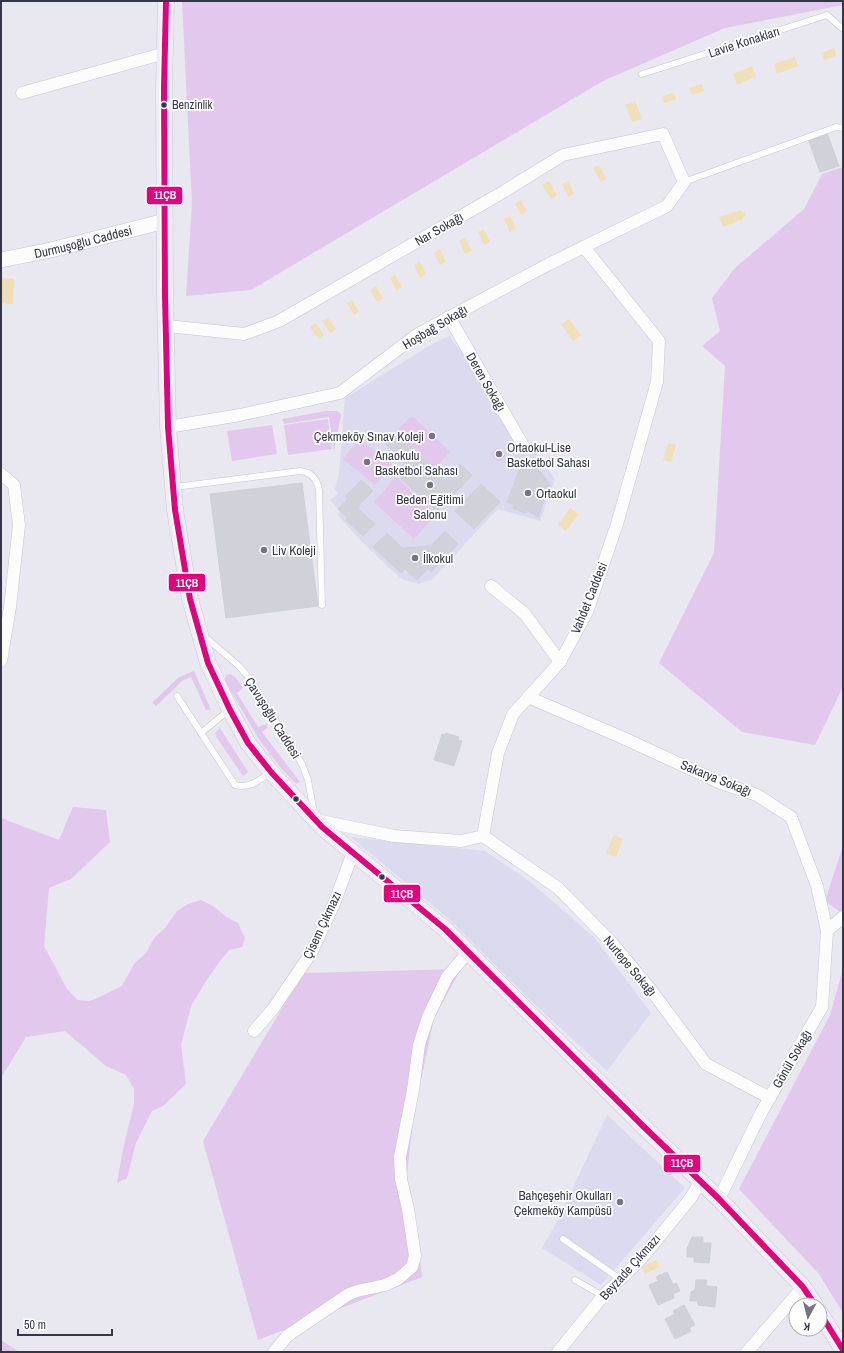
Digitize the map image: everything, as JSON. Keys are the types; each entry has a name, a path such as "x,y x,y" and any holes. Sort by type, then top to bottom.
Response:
{"main road":[{"path":"166,1 164,96 168,427 175,510 190,599 208,663 230,710 248,743 271,772 322,827 445,929 637,1120 719,1199 803,1287 810,1297"},
{"path":"828,1326 843,1350"}],"street":[{"path":"22,93 165,53"},
{"name":"Nar Sokağı","path":"167,326 244,334 279,321 498,195 563,155 663,134 684,182"},
{"name":"Hoşbağ Sokağı","path":"168,427 240,415 340,393 418,334 584,246 667,206 684,182"},
{"name":"Durmuşoğlu Caddesi","path":"1,260 51,250 165,221"},
{"name":"Vahdet Caddesi","path":"483,836 498,753 513,714 560,662 587,612 618,524 657,382 659,341 584,246"},
{"name":"Deren Sokağı","path":"449,317 524,447"},
{"path":"1,474 14,485 19,525 10,607 1,661"},
{"path":"491,586 525,614 560,662"},
{"name":"Sakarya Sokağı","path":"528,697 721,783 757,795 791,817 817,886 827,931"},
{"path":"316,820 394,836 461,841 483,836"},
{"name":"Nurtepe Sokağı","path":"483,836 558,888 612,943 651,990 706,1064 770,1098"},
{"name":"Çisem Çıkmazı","path":"254,1031 273,1009 311,953 334,904 353,852"},
{"path":"827,931 843,917"},
{"name":"Gönül Sokağı","path":"719,1199 770,1098 822,1007 827,931"},
{"path":"274,1352 287,1336 350,1294 356,1291 385,1285 398,1279 412,1267 415,1256 408,1209 401,1179 400,1157 413,1090 419,1045 428,1017 447,977 468,952"},
{"name":"Beyzade Çıkmazı","path":"558,1352 603,1296 641,1259 690,1199 701,1181"},
{"path":"747,1352 803,1287"}],"lane":[{"name":"Lavie Konakları","path":"642,74 827,15 843,29"},
{"path":"684,182 836,127 843,128"},
{"path":"173,487 300,470 312,476 318,484 319,490 322,605"},
{"name":"Çavuşoğlu Caddesi","path":"200,633 238,666 250,679 302,764 308,780 316,820"},
{"path":"177,696 235,785 242,787 250,786 271,772"},
{"path":"201,733 230,710"},
{"path":"563,1238 620,1279"},
{"path":"575,1280 603,1296"}],"shaded area":[{"path":"182,1 843,1 843,5 725,28 603,81 251,290 186,296 192,204"},
{"path":"834,48 836,56 824,60 821,53"},
{"path":"795,57 798,66 777,74 774,64"},
{"path":"752,66 756,76 737,85 733,74"},
{"path":"702,84 704,91 692,95 689,88"},
{"path":"674,92 676,99 664,103 662,97"},
{"path":"635,101 642,119 632,122 625,105"},
{"path":"599,165 606,179 601,182 593,168"},
{"path":"843,167 843,687 815,745 742,732 659,663 714,553 725,366 702,346 720,331 712,298 735,268 804,209 822,174"},
{"path":"549,181 557,195 551,199 542,185"},
{"path":"568,181 574,194 568,197 562,184"},
{"path":"521,200 527,211 521,215 515,204"},
{"path":"740,210 745,213 743,219 723,227 719,217"},
{"path":"510,216 516,228 510,232 504,219"},
{"path":"484,229 490,242 484,245 478,232"},
{"path":"465,238 472,251 465,254 459,241"},
{"path":"440,249 446,262 440,265 434,253"},
{"path":"420,262 426,274 420,278 414,265"},
{"path":"395,275 402,287 397,291 390,278"},
{"path":"2,278 14,279 13,304 1,303"},
{"path":"376,286 383,298 377,302 370,290"},
{"path":"352,300 359,312 354,315 347,303"},
{"path":"328,318 336,329 330,333 322,321"},
{"path":"569,319 581,336 573,341 561,324"},
{"path":"316,323 324,335 318,339 310,327"},
{"name":"Çekmeköy Sınav Koleji","path":"449,336 555,479 540,521 498,509 433,579 419,584 402,579 388,567 358,538 338,515 340,512 330,500 338,494 335,489 339,474 345,398 434,343"},
{"path":"326,411 336,411 341,415 334,451 329,417 284,424 282,419"},
{"path":"412,416 450,452 434,469 396,431"},
{"path":"328,419 332,449 288,455 284,425"},
{"path":"272,425 277,454 232,461 227,431"},
{"name":"Anaokulu Basketbol Sahası","path":"360,439 392,465 375,485 343,459"},
{"path":"668,443 676,445 671,462 663,460"},
{"name":"Ortaokul-Lise Basketbol Sahası","path":"498,447 506,455 499,462 491,454"},
{"path":"396,477 436,514 414,539 374,502"},
{"path":"570,508 579,514 566,531 558,525"},
{"path":"194,671 211,710 206,710 191,677 182,681 156,706 152,703 179,677"},
{"path":"230,674 236,678 243,688 237,693 258,727 266,724 268,727 262,732 300,782 296,784 281,768 260,741 225,681 226,675"},
{"path":"220,728 248,772 243,776 217,738 215,733"},
{"path":"73,807 106,810 110,842 71,879 49,888 44,946 67,989 78,1000 90,1001 122,986 134,964 146,953 155,937 165,928 177,911 188,904 201,900 213,906 225,916 238,923 245,938 242,947 229,950 220,961 191,1006 181,1045 186,1084 163,1106 152,1111 136,1143 127,1178 117,1183 123,1149 134,1104 134,1089 126,1075 106,1066 65,1031 26,1037 1,1078 1,818 59,840"},
{"path":"614,835 623,839 616,857 606,853"},
{"path":"351,837 485,851 529,881 594,937 651,1013 607,1071 528,998 451,921"},
{"path":"843,846 843,914 825,901"},
{"path":"843,968 843,1313 819,1274 739,1189 830,1015"},
{"path":"461,969 434,1018 414,1113 407,1174 416,1225 422,1277 258,1340 203,1141 303,973"},
{"name":"Bahçeşehir Okulları Çekmeköy Kampüsü","path":"607,1115 685,1188 601,1285 542,1248 560,1216"},
{"path":"657,1260 660,1267 645,1274 642,1267"},
{"path":"1,1340 19,1352 1,1352"}],"building":[{"path":"827,133 839,166 820,172 808,139"},
{"path":"396,431 416,452 405,463 385,443"},
{"name":"Beden Eğitimi Salonu","path":"416,452 457,491 437,512 395,473"},
{"name":"Ortaokul","path":"523,460 534,464 550,484 538,517 526,510 525,513 512,508 514,505 507,502"},
{"path":"460,464 472,475 457,491 446,480"},
{"path":"361,480 373,491 359,505 359,510 375,524 363,536 346,520 348,518 338,509 348,499 346,496"},
{"name":"Liv Koleji","path":"302,483 318,606 226,618 210,494"},
{"path":"481,484 500,502 474,529 455,511"},
{"name":"İlkokul","path":"445,531 458,544 431,572 428,569 417,580 405,569 401,573 373,547 387,533 402,548 431,546"},
{"path":"446,733 459,737 458,740 462,741 454,766 434,760 442,734 445,735"},
{"path":"692,1237 703,1237 703,1243 711,1243 709,1263 694,1262 694,1257 687,1257 687,1249"},
{"path":"667,1272 673,1285 676,1283 680,1291 673,1294 674,1298 658,1305 649,1285 658,1281 656,1277"},
{"path":"696,1280 707,1280 706,1286 717,1287 715,1307 698,1305 698,1301 690,1301 691,1292 695,1290"},
{"path":"684,1305 695,1325 689,1328 691,1331 675,1339 665,1319 675,1314 673,1311"}],"transit line":[{"name":"11ÇB","path":"166,1 164,88 165,296 168,427 175,510 190,599 208,663 230,710 248,743 271,772 322,827 445,929 643,1126 719,1199 803,1287 810,1297"},
{"name":"11ÇB","path":"828,1326 843,1350"}],"place":[{"name":"Benzinlik","path":"164,105"},
{"name":"Çekmeköy Sınav Koleji","path":"432,436"},
{"name":"Ortaokul-Lise Basketbol Sahası","path":"499,454"},
{"name":"Anaokulu Basketbol Sahası","path":"367,462"},
{"name":"Beden Eğitimi Salonu","path":"430,485"},
{"name":"Ortaokul","path":"528,493"},
{"name":"Liv Koleji","path":"264,550"},
{"name":"İlkokul","path":"415,558"},
{"name":"Bahçeşehir Okulları Çekmeköy Kampüsü","path":"620,1202"}]}
